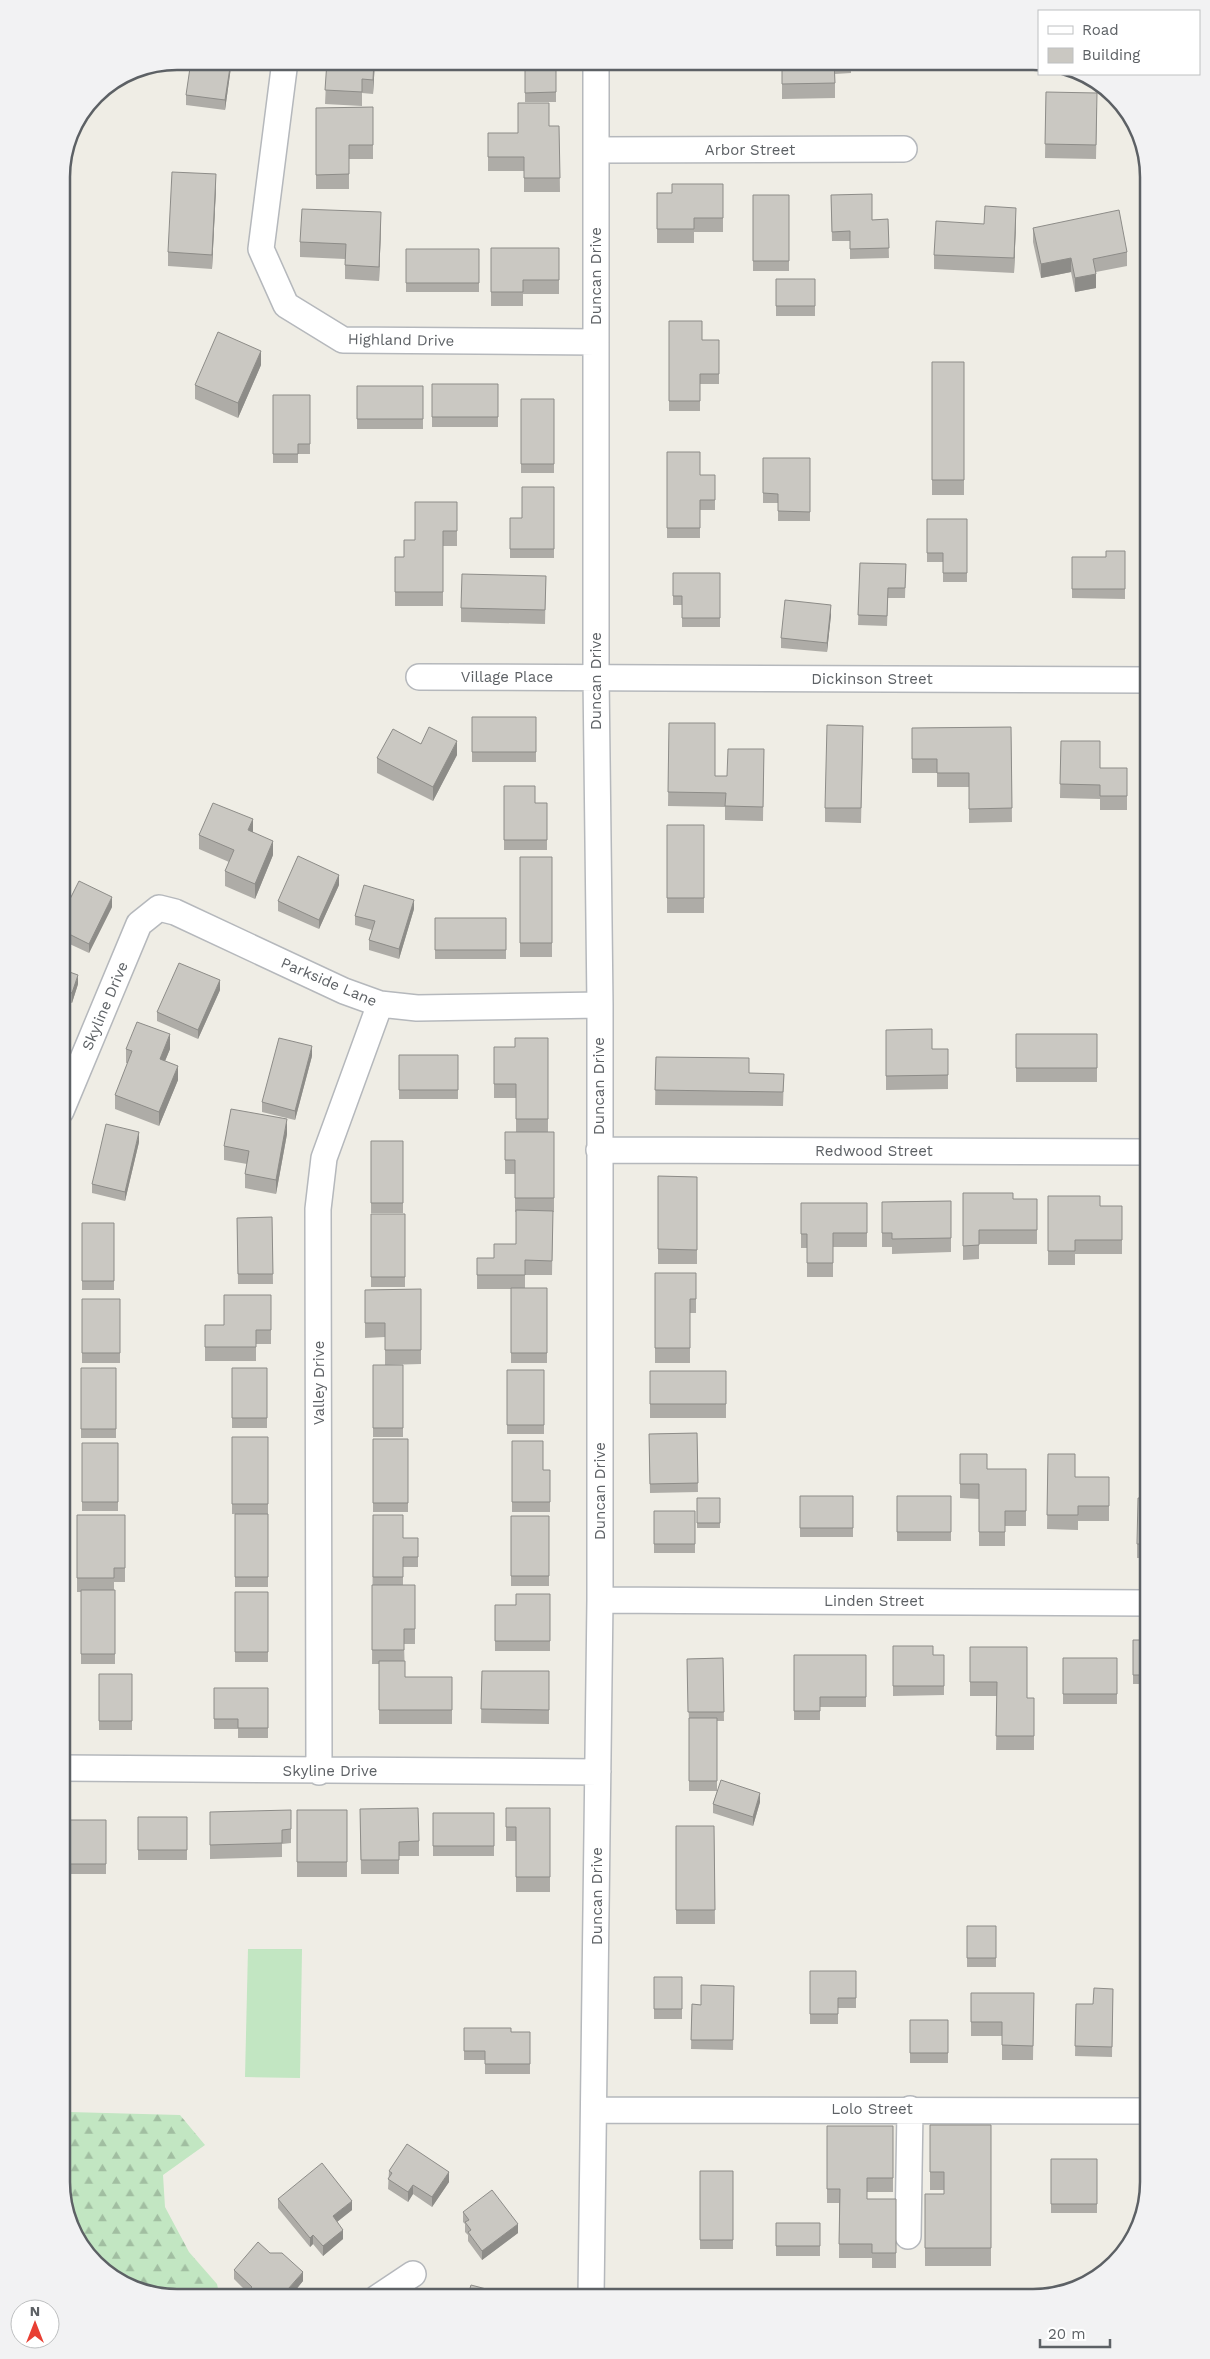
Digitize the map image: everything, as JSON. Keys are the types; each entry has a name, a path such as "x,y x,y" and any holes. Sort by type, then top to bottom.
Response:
{"street":[{"name":"Highland Drive","path":"283,70 261,249 286,305 343,340 596,342"},
{"name":"Duncan Drive","path":"592,2289 600,1600 600,1005 596,676 596,70"},
{"name":"Arbor Street","path":"596,150 904,149"},
{"name":"Village Place","path":"419,677 596,676"},
{"name":"Dickinson Street","path":"596,676 1140,680"},
{"name":"Parkside Lane","path":"159,908 174,912 344,991 380,1004 417,1008 600,1005"},
{"name":"Skyline Drive","path":"70,1090 140,924 159,908"},
{"name":"Valley Drive","path":"319,1772 318,1209 324,1158 380,1004"},
{"name":"Redwood Street","path":"599,1150 1140,1152"},
{"name":"Linden Street","path":"600,1600 1140,1603"},
{"name":"Skyline Drive","path":"70,1768 319,1772 598,1772"},
{"name":"Lolo Street","path":"594,2110 910,2109 1140,2111"},
{"path":"908,2236 910,2109"},
{"path":"390,2289 413,2274"}],"green space":[{"path":"248,1949 302,1949 300,2078 245,2077"},
{"path":"70,2112 180,2115 205,2145 163,2175 165,2207 189,2252 217,2284 218,2289 170,2289 156,2287 130,2278 101,2258 84,2236 72,2203 70,2182"}],"building":[{"path":"190,70 230,70 225,100 186,95"},
{"path":"326,70 374,70 373,80 362,79 362,92 325,90"},
{"path":"525,70 556,70 556,92 525,93"},
{"path":"782,70 834,70 835,83 782,84"},
{"path":"1046,92 1097,93 1096,145 1045,144"},
{"path":"518,103 549,103 549,126 559,126 560,178 524,178 524,157 488,157 488,133 518,133"},
{"path":"373,107 373,145 349,145 349,174 316,175 316,108"},
{"path":"172,172 216,174 212,255 168,252"},
{"path":"672,184 723,184 723,218 694,218 694,229 657,229 657,193 672,193"},
{"path":"872,194 872,220 888,219 889,248 850,249 850,231 832,232 831,195"},
{"path":"753,195 789,195 789,261 753,261"},
{"path":"985,206 1016,208 1014,258 934,255 936,221 984,224"},
{"path":"302,209 381,212 379,267 345,265 346,244 300,242"},
{"path":"1119,210 1127,252 1093,259 1096,274 1075,278 1071,258 1041,264 1033,228"},
{"path":"491,248 559,248 559,280 523,280 523,292 491,292"},
{"path":"406,249 479,249 479,283 406,283"},
{"path":"776,279 815,279 815,306 776,306"},
{"path":"669,321 702,321 702,340 719,340 719,374 700,374 700,401 669,401"},
{"path":"218,332 261,351 238,403 195,385"},
{"path":"932,362 964,362 964,480 932,480"},
{"path":"432,384 498,384 498,417 432,417"},
{"path":"357,386 423,386 423,419 357,419"},
{"path":"273,395 310,395 310,444 298,444 298,454 273,454"},
{"path":"521,399 554,399 554,464 521,464"},
{"path":"667,452 700,452 700,475 715,475 715,500 700,500 700,528 667,528"},
{"path":"763,458 810,458 810,512 778,511 778,494 763,493"},
{"path":"522,487 554,487 554,549 510,549 510,518 522,518"},
{"path":"415,502 457,502 457,531 443,531 443,592 395,592 395,557 404,557 404,540 415,540"},
{"path":"927,519 967,519 967,573 943,573 943,553 927,553"},
{"path":"1106,551 1125,551 1125,589 1072,589 1072,557 1106,557"},
{"path":"860,563 906,564 905,588 888,588 887,616 858,615"},
{"path":"673,573 720,573 720,618 682,618 682,596 673,596"},
{"path":"462,574 546,576 545,610 461,608"},
{"path":"785,600 831,605 827,643 781,638"},
{"path":"472,717 536,717 536,752 472,752"},
{"path":"669,723 715,723 715,776 727,776 728,749 764,749 763,807 725,806 726,793 668,792"},
{"path":"827,725 863,726 861,808 825,808"},
{"path":"429,727 457,741 433,787 377,758 393,729 421,744"},
{"path":"1011,727 1012,808 969,809 969,773 937,773 937,759 912,759 912,728"},
{"path":"1061,741 1100,741 1100,768 1127,768 1127,796 1100,796 1100,785 1060,784"},
{"path":"504,786 535,786 535,803 547,803 547,840 504,840"},
{"path":"213,803 253,819 248,830 273,841 255,884 225,871 234,850 199,835"},
{"path":"667,825 704,825 704,898 667,898"},
{"path":"298,856 339,875 319,920 278,901"},
{"path":"520,857 552,857 552,943 520,943"},
{"path":"79,881 112,897 89,944 70,934 70,899"},
{"path":"364,885 414,900 399,949 369,940 375,921 355,916"},
{"path":"435,918 506,918 506,950 435,950"},
{"path":"179,963 220,980 198,1030 157,1012"},
{"path":"70,972 78,975 72,993 70,992"},
{"path":"137,1022 170,1034 160,1059 178,1066 159,1112 115,1095 132,1051 126,1049"},
{"path":"932,1029 932,1049 948,1049 948,1075 886,1076 886,1030"},
{"path":"1016,1034 1097,1034 1097,1068 1016,1068"},
{"path":"279,1038 312,1046 295,1111 262,1102"},
{"path":"515,1038 548,1038 548,1119 516,1119 516,1084 494,1084 494,1047 515,1047"},
{"path":"399,1055 458,1055 458,1090 399,1090"},
{"path":"656,1057 749,1058 749,1073 784,1074 783,1092 655,1090"},
{"path":"231,1109 287,1119 276,1180 245,1174 249,1151 224,1146"},
{"path":"106,1124 139,1132 125,1192 92,1184"},
{"path":"505,1132 554,1132 554,1198 515,1198 515,1160 505,1160"},
{"path":"371,1141 403,1141 403,1203 371,1203"},
{"path":"658,1176 697,1177 697,1250 658,1249"},
{"path":"963,1193 1013,1193 1013,1199 1037,1199 1037,1230 979,1230 979,1245 963,1246"},
{"path":"1048,1196 1100,1196 1100,1206 1122,1206 1122,1240 1075,1240 1075,1251 1048,1251"},
{"path":"951,1201 951,1238 892,1239 892,1233 882,1233 882,1202"},
{"path":"801,1203 867,1203 867,1233 833,1233 833,1263 807,1263 807,1234 801,1234"},
{"path":"516,1210 553,1211 552,1261 525,1260 525,1275 477,1275 477,1258 494,1258 494,1244 516,1244"},
{"path":"371,1214 405,1214 405,1277 371,1277"},
{"path":"272,1217 273,1274 238,1274 237,1218"},
{"path":"82,1223 114,1223 114,1281 82,1281"},
{"path":"655,1273 696,1273 696,1299 690,1299 690,1348 655,1348"},
{"path":"511,1288 547,1288 547,1353 511,1353"},
{"path":"421,1289 421,1350 385,1350 385,1323 365,1323 365,1290"},
{"path":"224,1295 271,1295 271,1330 256,1330 256,1347 205,1347 205,1325 224,1325"},
{"path":"82,1299 120,1299 120,1353 82,1353"},
{"path":"373,1365 403,1365 403,1428 373,1428"},
{"path":"81,1368 116,1368 116,1429 81,1429"},
{"path":"232,1368 267,1368 267,1418 232,1418"},
{"path":"507,1370 544,1370 544,1425 507,1425"},
{"path":"650,1371 726,1371 726,1404 650,1404"},
{"path":"697,1433 698,1483 650,1484 649,1434"},
{"path":"232,1437 268,1437 268,1504 232,1504"},
{"path":"373,1439 408,1439 408,1503 373,1503"},
{"path":"512,1441 543,1441 543,1470 550,1470 550,1502 512,1502"},
{"path":"82,1443 118,1443 118,1502 82,1502"},
{"path":"960,1454 987,1454 987,1469 1026,1469 1026,1511 1005,1511 1005,1532 979,1532 979,1484 960,1484"},
{"path":"1048,1454 1075,1454 1075,1477 1109,1477 1109,1506 1078,1506 1078,1515 1047,1515"},
{"path":"800,1496 853,1496 853,1528 800,1528"},
{"path":"897,1496 951,1496 951,1532 897,1532"},
{"path":"697,1498 720,1498 720,1523 697,1523"},
{"path":"1138,1498 1140,1498 1140,1544 1137,1544"},
{"path":"654,1511 695,1511 695,1544 654,1544"},
{"path":"235,1514 268,1514 268,1577 235,1577"},
{"path":"77,1515 125,1515 125,1568 114,1568 114,1578 77,1578"},
{"path":"373,1515 403,1515 403,1538 418,1538 418,1557 403,1557 403,1577 373,1577"},
{"path":"511,1516 549,1516 549,1576 511,1576"},
{"path":"372,1585 415,1585 415,1629 404,1629 404,1650 372,1650"},
{"path":"81,1590 115,1590 115,1654 81,1654"},
{"path":"235,1592 268,1592 268,1652 235,1652"},
{"path":"516,1594 550,1594 550,1641 495,1641 495,1605 516,1605"},
{"path":"1133,1640 1140,1640 1140,1675 1133,1675"},
{"path":"893,1646 933,1646 933,1655 944,1655 944,1686 893,1686"},
{"path":"970,1647 1027,1647 1027,1698 1034,1698 1034,1736 996,1736 997,1682 970,1682"},
{"path":"794,1655 866,1655 866,1697 820,1697 820,1711 794,1711"},
{"path":"723,1658 724,1712 688,1712 687,1659"},
{"path":"1063,1658 1117,1658 1117,1694 1063,1694"},
{"path":"379,1661 405,1661 405,1677 452,1677 452,1710 379,1710"},
{"path":"482,1671 549,1671 549,1710 481,1709"},
{"path":"99,1674 132,1674 132,1721 99,1721"},
{"path":"214,1688 268,1688 268,1728 238,1728 238,1719 214,1719"},
{"path":"689,1718 717,1718 717,1781 689,1781"},
{"path":"721,1780 760,1793 753,1817 713,1804"},
{"path":"418,1808 419,1841 399,1842 399,1860 361,1860 360,1809"},
{"path":"506,1808 550,1808 550,1877 516,1877 516,1827 506,1827"},
{"path":"291,1810 291,1829 282,1830 282,1843 210,1845 210,1812"},
{"path":"297,1810 347,1810 347,1862 297,1862"},
{"path":"433,1813 494,1813 494,1846 433,1846"},
{"path":"138,1817 187,1817 187,1850 138,1850"},
{"path":"70,1820 106,1820 106,1864 70,1864"},
{"path":"676,1826 714,1826 715,1910 676,1910"},
{"path":"967,1926 996,1926 996,1958 967,1958"},
{"path":"810,1971 856,1971 856,1998 838,1998 838,2014 810,2014"},
{"path":"654,1977 682,1977 682,2009 654,2009"},
{"path":"701,1985 734,1986 733,2040 691,2040 692,2004 701,2005"},
{"path":"1094,1988 1113,1989 1112,2047 1075,2046 1076,2004 1093,2004"},
{"path":"971,1993 1034,1993 1033,2046 1002,2045 1002,2022 971,2022"},
{"path":"910,2020 948,2020 948,2053 910,2053"},
{"path":"464,2028 511,2028 511,2032 530,2032 530,2064 485,2064 485,2051 464,2051"},
{"path":"930,2125 991,2125 991,2248 925,2248 925,2194 944,2194 944,2172 930,2172"},
{"path":"827,2126 893,2126 893,2178 867,2178 867,2199 896,2199 896,2253 872,2253 872,2244 839,2244 840,2189 827,2189"},
{"path":"407,2144 449,2172 432,2197 413,2185 408,2192 388,2179 392,2173 389,2171"},
{"path":"1051,2159 1097,2159 1097,2204 1051,2204"},
{"path":"322,2163 352,2201 333,2216 343,2230 323,2246 313,2235 310,2238 278,2199"},
{"path":"700,2171 733,2171 733,2240 700,2240"},
{"path":"492,2190 518,2224 482,2251 468,2232 471,2230 465,2222 469,2220 463,2212"},
{"path":"776,2223 820,2223 820,2246 776,2246"},
{"path":"258,2242 270,2253 282,2253 303,2272 288,2289 250,2289 252,2287 234,2270"},
{"path":"471,2285 486,2289 470,2289"}]}
